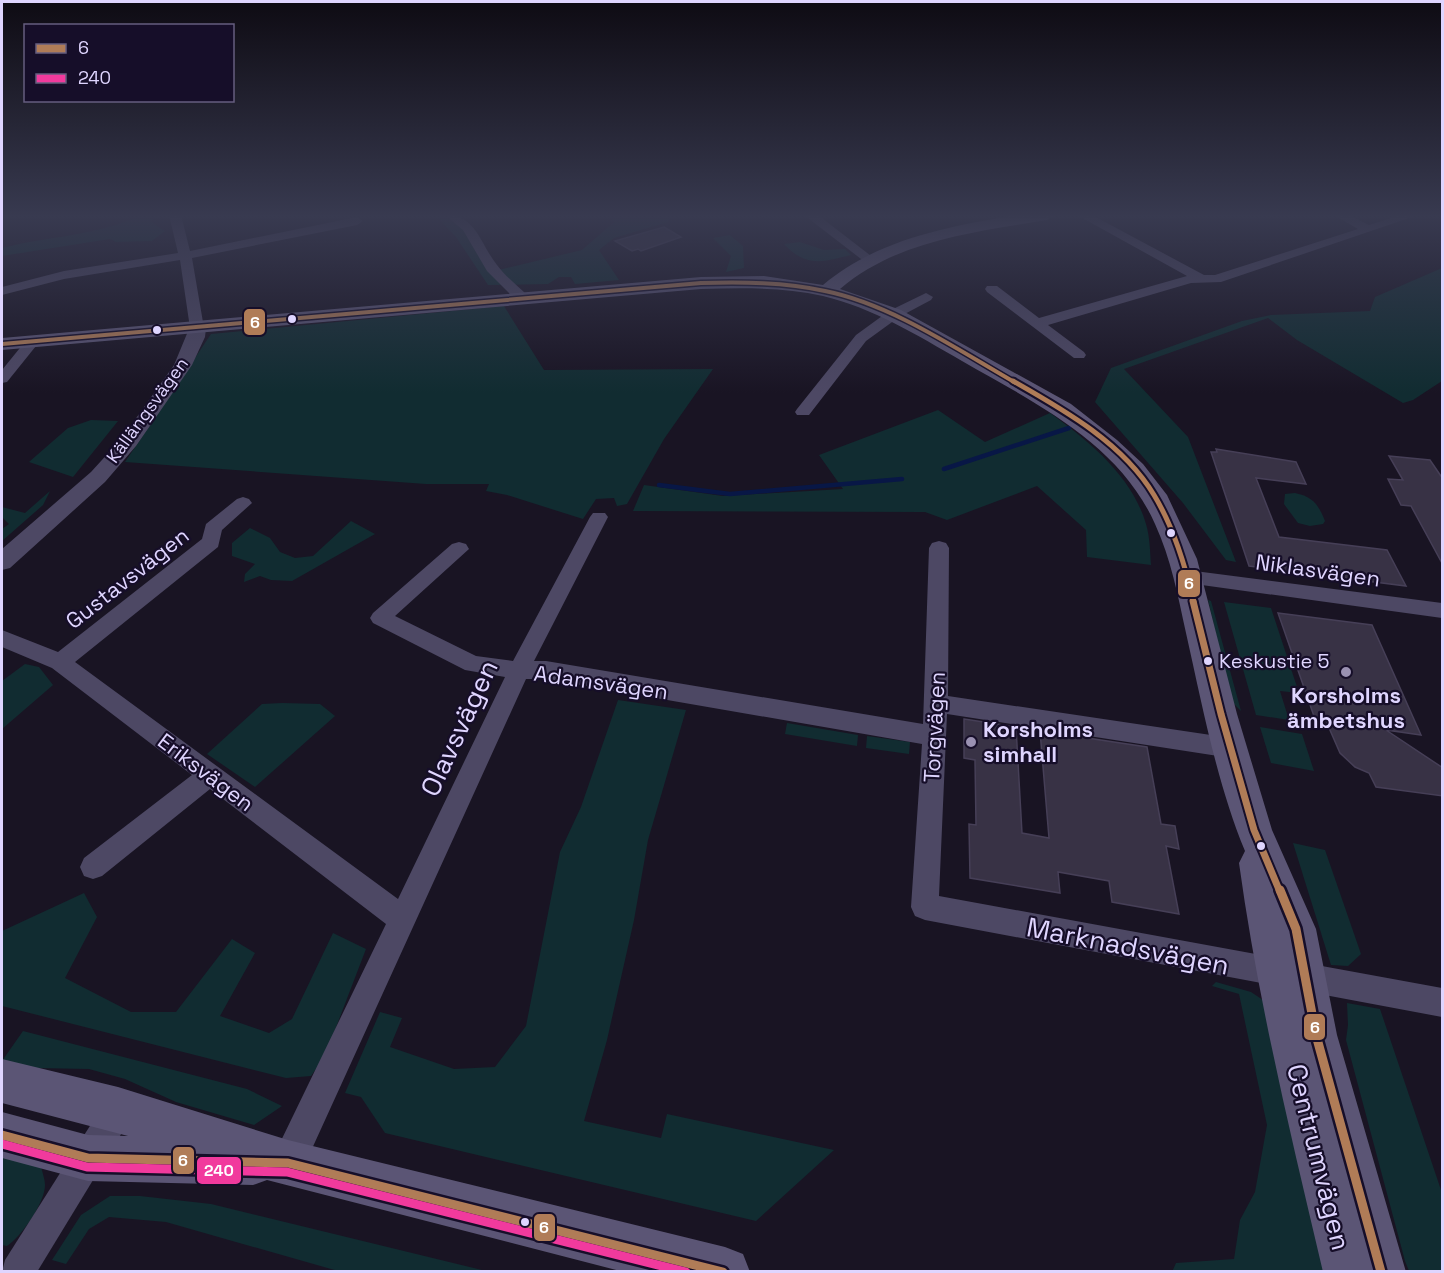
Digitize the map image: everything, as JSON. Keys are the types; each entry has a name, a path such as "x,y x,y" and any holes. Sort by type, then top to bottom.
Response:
{"main road":[{"path":"827,291 843,274"},
{"name":"Centrumvägen","path":"2,344 712,283 764,282 827,291 894,314 1063,409 1109,445 1134,469 1154,495 1169,525 1187,577 1230,748 1254,830 1267,924 1304,979 1316,1035 1381,1272"},
{"name":"Centrumvägen","path":"1304,979 1287,1030 1348,1272"},
{"path":"2,1081 118,1110 288,1163 725,1272"},
{"path":"2,1135 88,1158 288,1163"}],"street":[{"path":"2,291 68,274"},
{"name":"Källängsvägen","path":"2,562 98,477 129,442 183,365 196,337 197,328 188,274"},
{"path":"498,274 523,299"},
{"path":"1193,274 1202,279"},
{"path":"1038,323 1190,279 1216,279 1230,274"},
{"path":"992,289 1079,355"},
{"path":"803,412 861,338 894,314 926,297"},
{"path":"2,379 33,341"},
{"name":"Gustavsvägen","path":"60,662 211,542 213,528 243,503"},
{"name":"Olavsvägen","path":"288,1163 519,670 598,517"},
{"name":"Torgvägen","path":"925,907 936,703 939,548"},
{"name":"Adamsvägen","path":"459,549 380,618 473,664 519,670 546,670 934,736"},
{"name":"Niklasvägen","path":"1187,577 1443,611"},
{"name":"Eriksvägen","path":"2,638 60,662 402,920"},
{"path":"936,703 1230,748"},
{"path":"93,867 210,775"},
{"name":"Marknadsvägen","path":"925,907 1443,1004"},
{"path":"17,1272 118,1110"}],"green space":[{"path":"481,274 615,274 619,280 575,284 571,277 559,277 548,284 488,285"},
{"path":"1427,274 1442,274 1442,381 1413,400 1403,403 1297,340 1268,318 1124,369 1188,437 1236,562 1226,560 1183,503 1095,402 1111,368 1242,321 1271,315 1370,311 1375,297"},
{"path":"504,306 544,370 713,369 664,439 627,504 617,506 614,498 596,499 583,519 507,495 486,491 489,484 426,484 125,462 211,334"},
{"path":"938,410 985,442 1050,413 1094,448 1131,490 1146,524 1151,565 1087,557 1086,530 1037,486 947,520 925,512 633,511 644,485 723,496 843,489 819,455"},
{"path":"91,420 118,421 73,477 29,462 68,428"},
{"path":"50,491 43,505 2,541 2,529 9,524 2,517 2,507 25,513"},
{"path":"1295,493 1314,502 1325,521 1323,524 1310,526 1298,523 1284,504 1285,494"},
{"path":"351,521 375,534 292,581 271,580 260,576 244,582 245,574 255,564 232,556 232,543 250,528 270,538 280,552 295,558 313,556"},
{"path":"1208,600 1211,601 1241,711 1232,702"},
{"path":"1224,602 1271,608 1299,693 1280,691 1289,720 1256,715"},
{"path":"25,664 39,667 53,685 2,729 2,681"},
{"path":"618,700 686,710 648,840 634,920 607,1040 584,1121 661,1138 667,1114 834,1150 756,1221 385,1133 361,1097 345,1093 380,1012 402,1018 390,1047 454,1069 495,1067 526,1026 560,852 581,807"},
{"path":"262,704 320,704 335,716 255,787 207,754"},
{"path":"787,723 858,735 857,746 785,734"},
{"path":"1260,727 1302,734 1314,771 1271,763"},
{"path":"867,736 910,742 909,754 866,748"},
{"path":"1293,843 1325,850 1361,954 1348,966 1331,965"},
{"path":"84,893 97,917 65,978 131,1012 176,1012 232,939 255,953 220,1016 269,1033 292,1019 333,933 366,949 325,1056 311,1076 286,1078 2,1006 2,931"},
{"path":"1216,982 1251,992 1266,1002 1334,1271 1172,1272 1176,1263 1234,1259 1240,1220 1255,1192 1267,1125 1239,994 1212,986"},
{"path":"1347,1003 1380,1009 1442,1193 1442,1271 1409,1271 1405,1261 1346,1040"},
{"path":"23,1031 247,1089 282,1106 254,1125 176,1102 125,1079 89,1069 35,1068 2,1061"},
{"path":"2,1154 41,1166 45,1180 41,1201 31,1219 13,1242 7,1246 2,1245"},
{"path":"110,1196 140,1196 211,1204 486,1271 338,1271 166,1222 109,1217 89,1229 66,1264 52,1260 81,1215"}],"building":[{"path":"1216,449 1296,462 1306,484 1256,478 1279,537 1387,550 1406,586 1249,566 1211,452 1217,452"},
{"path":"1389,456 1430,460 1443,479 1443,565 1411,506 1401,505 1388,479 1403,480"},
{"name":"Korsholms ämbetshus","path":"1278,613 1372,625 1421,735 1386,730 1443,768 1443,796 1376,787 1369,773 1355,767 1340,753 1326,721 1315,719"},
{"path":"964,719 1016,727 1022,833 1049,838 1040,731 1147,747 1161,824 1175,826 1179,849 1166,846 1179,914 1112,902 1109,881 1058,872 1060,893 970,878 969,824 976,825 975,760 964,758"}],"waterway":[{"path":"944,469 1069,428"},
{"path":"659,485 730,494 902,479"}],"transit line":[{"name":"6","path":"2,344 701,283 764,282 827,291 894,314 1063,409 1109,445 1134,469 1154,495 1183,559 1221,714 1254,830 1296,929 1316,1035 1381,1272"},
{"name":"6","path":"2,1135 88,1158 288,1163 723,1272"},
{"name":"240","path":"2,1144 87,1167 287,1172 686,1272"}],"place":[{"name":"Keskustie 5","path":"1208,661"},
{"name":"Korsholms ämbetshus","path":"1346,672"},
{"name":"Korsholms simhall","path":"971,742"}]}
